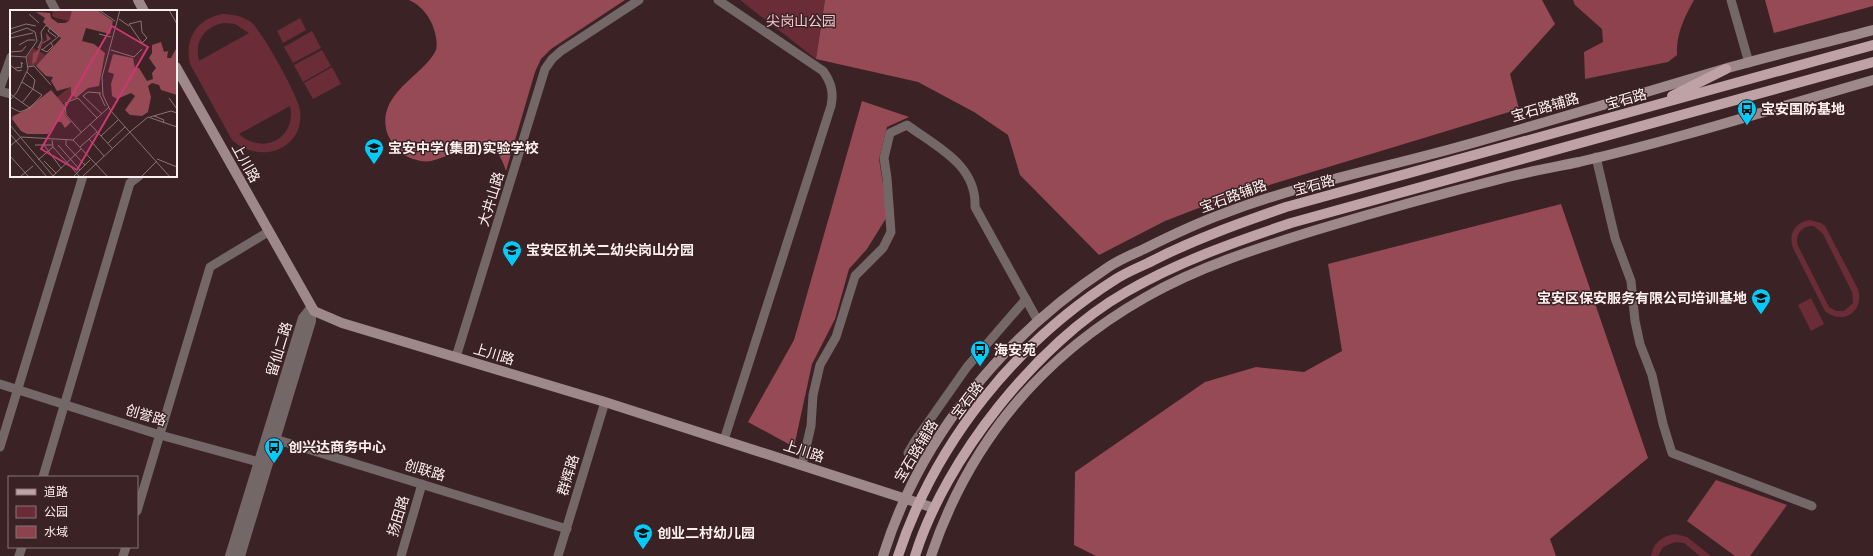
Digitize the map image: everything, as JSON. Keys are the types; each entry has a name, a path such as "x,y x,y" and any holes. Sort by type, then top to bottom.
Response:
{"main road":[{"path":"138,0 143,10"},
{"name":"宝石路辅路","path":"883,556 892,528 905,498 927,455 969,393 1012,345 1058,302 1110,266 1164,238 1223,213 1282,193 1466,145 1726,69 1873,30"},
{"name":"宝石路","path":"898,556 919,503 940,462 980,402 1022,356 1067,314 1117,278 1170,252 1228,227 1286,207 1873,45"},
{"name":"宝石路","path":"915,556 920,539 934,508 954,470 993,412 1034,367 1078,326 1120,296 1177,266 1233,242 1291,223 1873,62"},
{"path":"1653,106 1726,69"},
{"name":"上川路","path":"177,70 311,308 327,318 605,402 934,508"},
{"path":"931,556 941,527 960,487 979,454 1002,420 1055,362 1111,318 1147,296 1211,267 1295,237 1359,217 1504,178 1596,158 1873,80"}],"street":[{"name":"大井山路","path":"456,357 545,69 552,59 561,51 639,0"},
{"path":"718,0 823,72 831,84 832,99 724,440"},
{"path":"1731,0 1749,63"},
{"path":"0,88 10,60"},
{"path":"0,91 10,94"},
{"path":"802,465 811,426 813,395 820,365 836,337 855,276 883,248 891,232 884,158 890,133 907,125 964,169 974,191 975,207 1038,321"},
{"path":"1596,158 1615,238 1631,281 1635,321 1640,344 1652,376 1663,424 1672,453 1812,506"},
{"path":"0,447 83,177"},
{"path":"43,476 130,183 138,177"},
{"path":"138,508 210,267 268,232"},
{"path":"908,453 967,367 1026,299"},
{"name":"留仙二路","path":"230,556 263,463 275,439 311,321 311,308"},
{"name":"留仙二路","path":"240,556 263,463 303,318 311,308"},
{"name":"创誉路","path":"0,384 160,434 263,463"},
{"name":"群辉路","path":"558,556 605,402"},
{"name":"创联路","path":"275,439 567,529"},
{"name":"扬田路","path":"401,556 422,484"}],"green space":[{"name":"尖岗山公园","path":"740,0 825,0 816,59"},
{"path":"222,14 229,14 248,20 256,28 271,50 287,78 300,110 300,124 295,135 288,144 267,152 243,148 232,140 190,64 189,46 194,32 199,25","holes":["223,23 235,24 249,33 199,61 198,48 202,36 211,28","290,106 291,117 288,127 283,135 276,140 268,143 258,143 248,140 239,134"]},
{"path":"300,18 306,30 283,43 277,31"},
{"path":"312,31 321,48 293,63 284,47"},
{"path":"322,50 331,66 303,82 294,65"},
{"path":"332,67 341,84 313,99 304,83"},
{"path":"1810,220 1821,223 1825,226 1858,289 1858,304 1851,314 1839,317 1825,311 1793,248 1791,238 1792,234 1800,223","holes":["1814,226 1823,234 1852,292 1853,303 1844,311 1836,311 1829,307 1798,246 1798,235 1806,227"]},
{"path":"1811,298 1824,324 1811,331 1798,305"},
{"path":"1675,534 1687,537 1711,556 1700,556 1684,543 1675,542 1663,547 1658,556 1651,556 1654,547 1662,538"}],"shaded area":[{"path":"409,0 625,0 551,49 541,59 535,72 506,171 500,157 492,148 484,145 463,149 431,161 423,161 415,160 403,154 393,144 386,129 385,119 390,103 401,88 435,53 437,47 435,33 430,20 420,7"},
{"path":"825,0 1542,0 1555,24 1510,74 1519,109 1217,201 1165,221 1099,255 1020,175 1008,135 974,112 918,82 816,59"},
{"path":"1765,0 1873,0 1873,6 1774,33"},
{"path":"862,101 909,117 887,127 879,159 888,215 867,249 849,269 835,319 812,364 794,447 748,422 794,340"},
{"path":"1561,204 1648,458 1550,539 1556,556 1096,556 1074,545 1075,472 1205,382 1256,367 1304,372 1342,351 1328,264"}],"water":[{"path":"1573,0 1694,0 1681,26 1677,55 1668,62 1585,79 1584,52 1603,42 1602,29 1575,5"},
{"path":"1716,480 1787,505 1750,556 1735,556 1687,521"}],"place":[{"name":"宝安国防基地","path":"1747,126"},
{"name":"宝安中学(集团)实验学校","path":"374,165"},
{"name":"宝安区机关二幼尖岗山分园","path":"512,267"},
{"name":"宝安区保安服务有限公司培训基地","path":"1761,315"},
{"name":"海安苑","path":"980,367"},
{"name":"创兴达商务中心","path":"274,464"},
{"name":"创业二村幼儿园","path":"643,550"}]}
